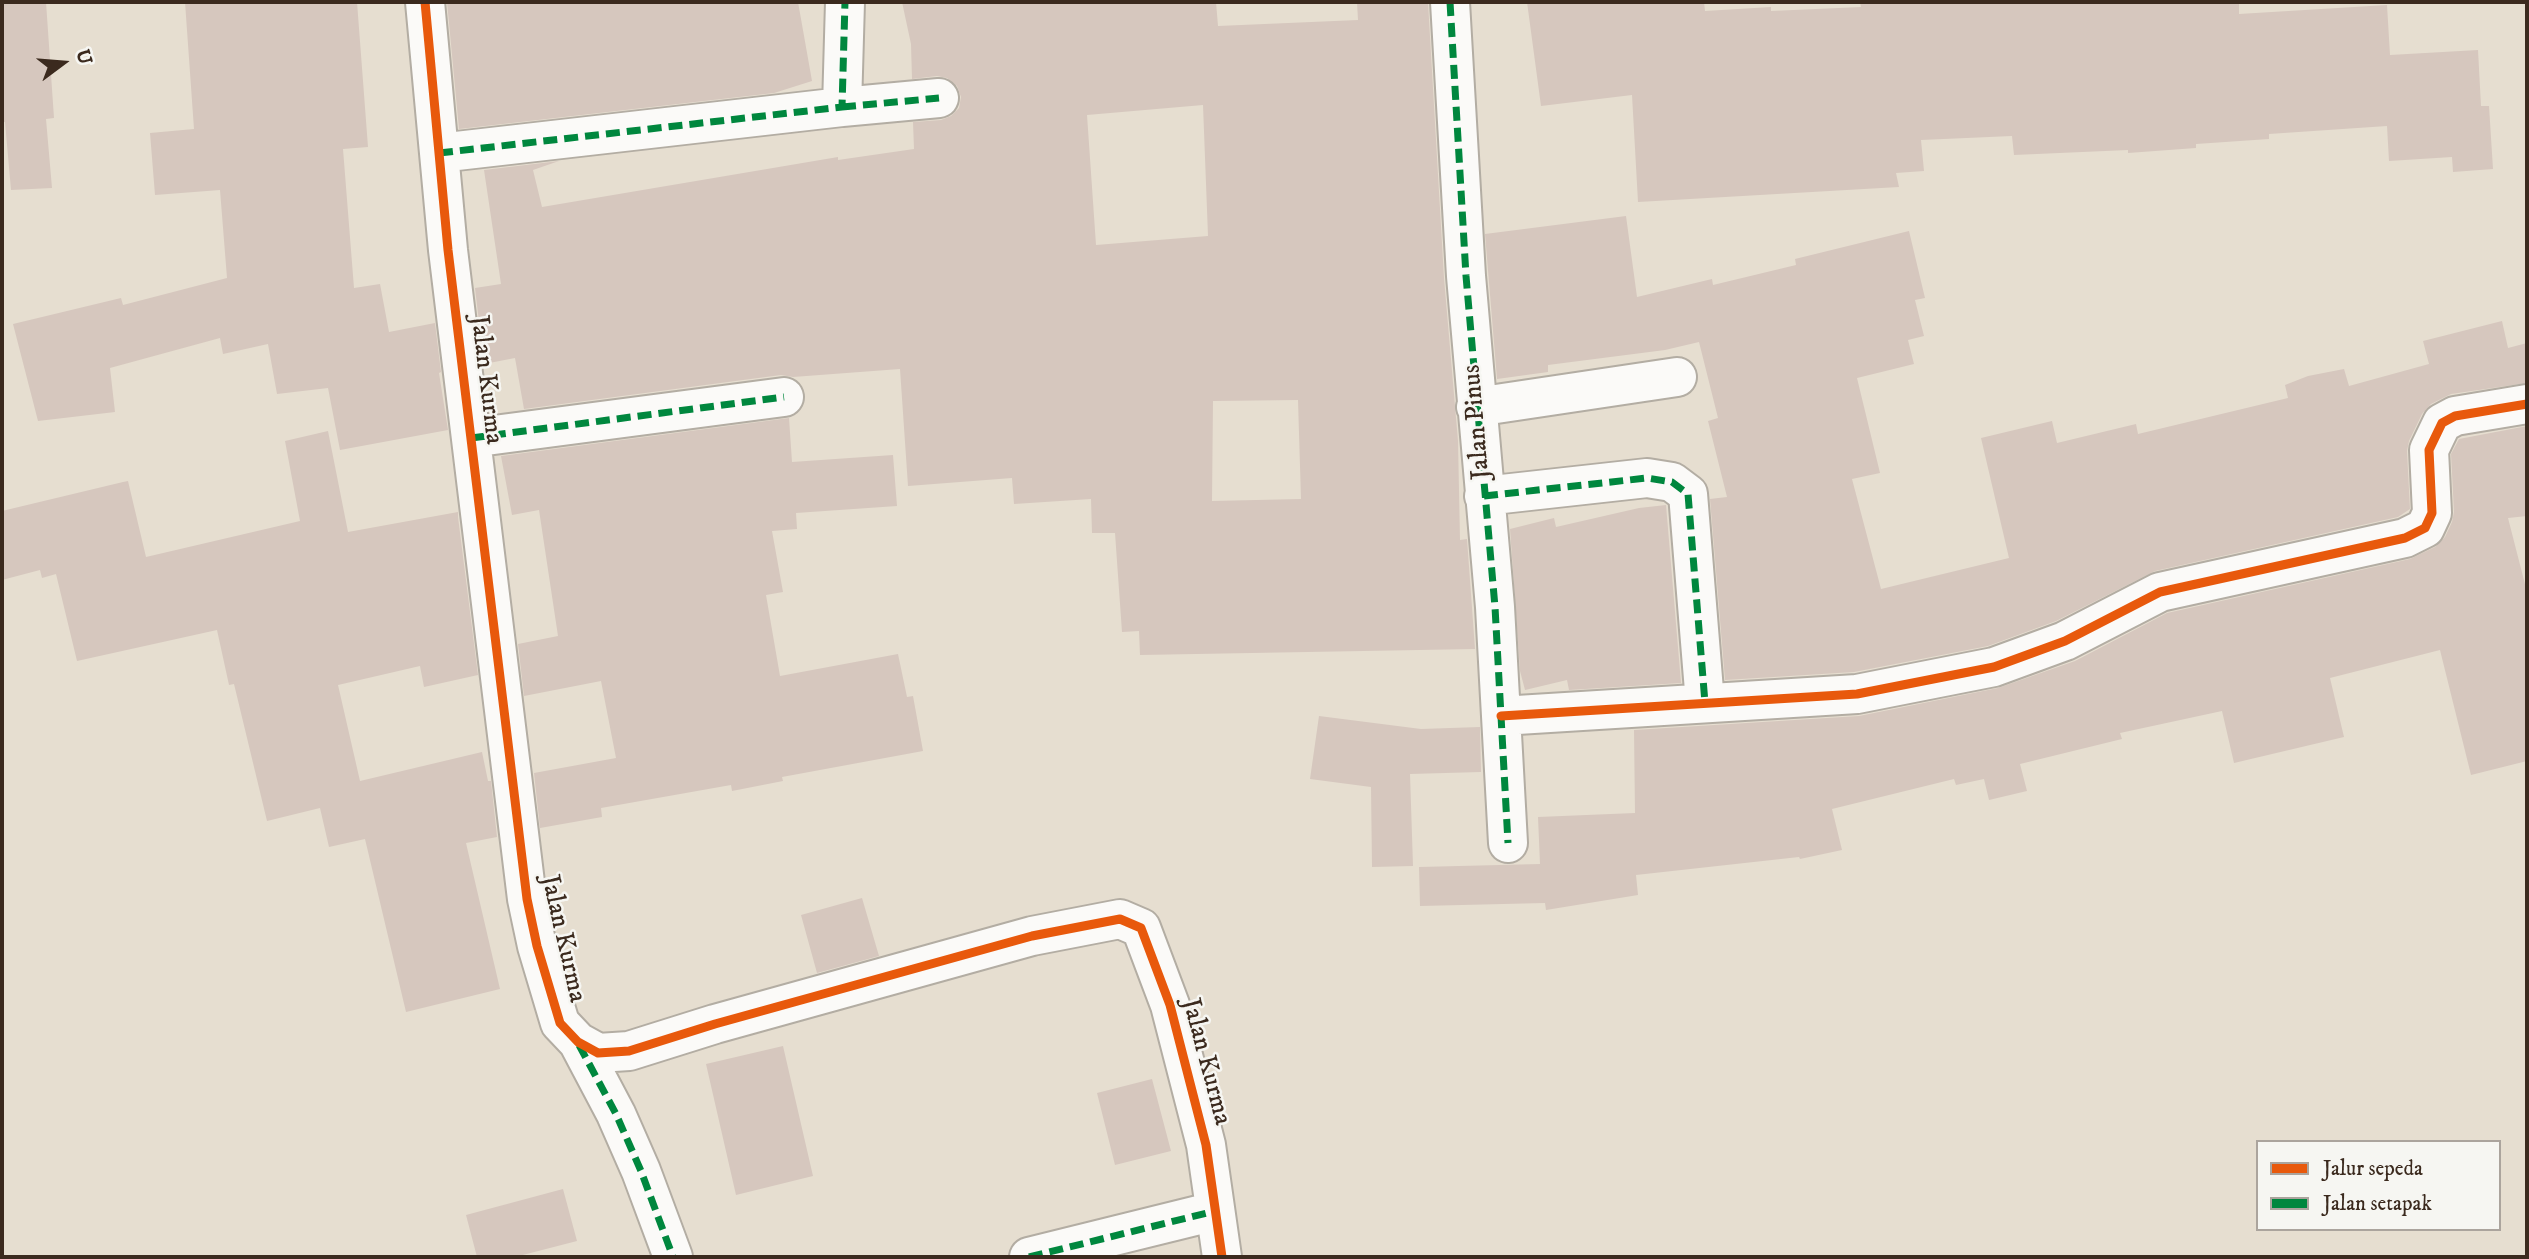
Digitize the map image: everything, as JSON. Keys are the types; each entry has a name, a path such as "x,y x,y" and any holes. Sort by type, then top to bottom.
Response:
{"street":[{"name":"Jalan Kurma","path":"425,2 471,438 527,899 537,946 560,1023 578,1042 598,1053 629,1051 715,1024 1032,936 1120,919 1141,928 1170,1005 1206,1145 1222,1257"},
{"path":"842,107 845,2"},
{"name":"Jalan Pinus","path":"1450,2 1466,276 1495,607 1508,843"},
{"path":"439,153 939,98"},
{"path":"1476,408 1677,377"},
{"path":"471,438 784,397"},
{"path":"1501,716 1857,694 1994,667 2065,641 2160,592 2405,538 2425,528 2432,513 2429,450 2442,423 2455,416 2527,404"},
{"path":"1484,496 1647,478 1672,482 1688,494 1705,703"},
{"path":"578,1042 616,1114 641,1171 673,1257"},
{"path":"1029,1257 1215,1211"}],"building":[{"path":"2,2 46,2 54,118 46,119 52,188 11,190 5,122 2,122"},
{"path":"185,2 357,2 368,147 343,149 354,288 380,284 389,332 435,323 448,430 340,450 328,388 277,394 268,344 223,354 220,338 110,368 115,412 38,421 13,324 121,298 123,305 227,278 220,190 155,195 150,133 194,129"},
{"path":"447,2 798,2 812,81 774,93 459,129"},
{"path":"902,2 1216,2 1218,26 1358,20 1357,2 1428,2 1444,278 1458,441 1460,540 1467,539 1475,649 1140,655 1139,631 1122,632 1115,533 1092,533 1091,499 1014,504 1012,478 908,486 900,369 793,377 781,375 524,409 515,358 484,364 475,288 501,284 484,170 559,161 533,170 542,207 838,157 838,160 914,149 913,122 941,120 951,116 959,108 961,97 957,86 947,78 937,76 912,79 911,44","holes":["1203,105 1208,236 1096,245 1087,115","1298,400 1301,499 1212,501 1213,401"]},
{"path":"1527,2 1704,2 1705,11 1771,7 1771,11 1861,7 1860,2 2239,2 2239,14 2387,5 2390,55 2478,50 2481,106 2489,106 2493,169 2453,172 2452,157 2389,161 2387,126 2269,134 2269,139 2196,144 2196,148 2128,153 2128,150 2014,155 2012,136 1921,140 1924,171 1896,173 1899,187 1638,202 1632,95 1541,106"},
{"path":"1626,216 1637,297 1712,279 1713,285 1796,265 1795,259 1909,231 1925,298 1915,300 1924,336 1908,340 1914,364 1857,378 1880,473 1852,479 1881,589 2009,558 1981,438 2052,421 2057,443 2136,424 2138,434 2288,398 2285,385 2308,376 2344,369 2349,386 2429,364 2423,341 2502,321 2508,348 2527,343 2527,383 2451,394 2431,404 2422,414 2409,441 2407,451 2410,509 2398,517 2155,571 2056,621 1988,646 1854,672 1725,680 1710,499 1727,497 1708,421 1718,418 1699,342 1665,350 1548,365 1548,372 1497,379 1485,234"},
{"path":"789,418 792,462 893,455 897,506 796,513 797,529 772,531 783,592 766,595 780,676 898,654 907,697 913,696 923,751 782,777 783,781 732,791 731,785 601,808 602,817 540,828 534,773 616,758 601,681 524,696 518,644 558,636 539,510 512,515 501,456"},
{"path":"2527,426 2527,516 2508,518 2527,592 2527,761 2471,775 2440,650 2330,678 2344,737 2234,763 2222,711 2120,733 2122,739 2020,764 2027,791 1989,800 1984,779 1956,785 1954,779 1832,809 1842,850 1800,859 1636,875 1638,895 1546,910 1545,903 1420,906 1419,867 1540,864 1538,817 1635,813 1634,730 1859,716 1998,688 2075,661 2167,613 2410,559 2435,547 2445,537 2452,522 2454,512 2451,454 2459,439"},
{"path":"328,431 348,532 458,512 478,675 424,687 420,666 338,685 360,781 482,752 488,781 491,781 497,837 466,843 500,989 406,1012 365,839 329,847 320,808 267,821 234,684 229,685 217,630 77,661 56,574 42,578 40,570 2,580 2,511 128,481 146,557 300,521 285,441"},
{"path":"1666,505 1681,683 1569,690 1567,680 1525,690 1520,671 1510,529 1554,518 1556,527 1639,508"},
{"path":"1319,716 1421,729 1480,727 1481,772 1410,774 1413,866 1372,867 1371,787 1310,779"},
{"path":"862,898 879,956 817,973 801,915"},
{"path":"783,1046 813,1176 736,1195 706,1064"},
{"path":"1152,1079 1171,1151 1115,1165 1097,1093"},
{"path":"563,1189 577,1241 515,1257 477,1257 466,1215"}],"marked path":[{"path":"439,153 842,107 845,2"},
{"path":"1450,2 1466,276 1495,607 1508,843"},
{"path":"842,107 939,98"},
{"path":"471,438 784,397"},
{"path":"1484,496 1647,478 1672,482 1688,494 1705,703"},
{"path":"579,1045 616,1114 641,1171 673,1257"},
{"path":"1029,1257 1215,1211"}],"cycle path":[{"path":"425,2 448,250 527,899 537,946 560,1023 578,1042 598,1053 629,1051 715,1024 1032,936 1120,919 1141,928 1170,1005 1206,1145 1222,1257"},
{"path":"1501,716 1857,694 1994,667 2065,641 2160,592 2405,538 2425,528 2432,513 2429,450 2442,423 2455,416 2527,404"}]}
